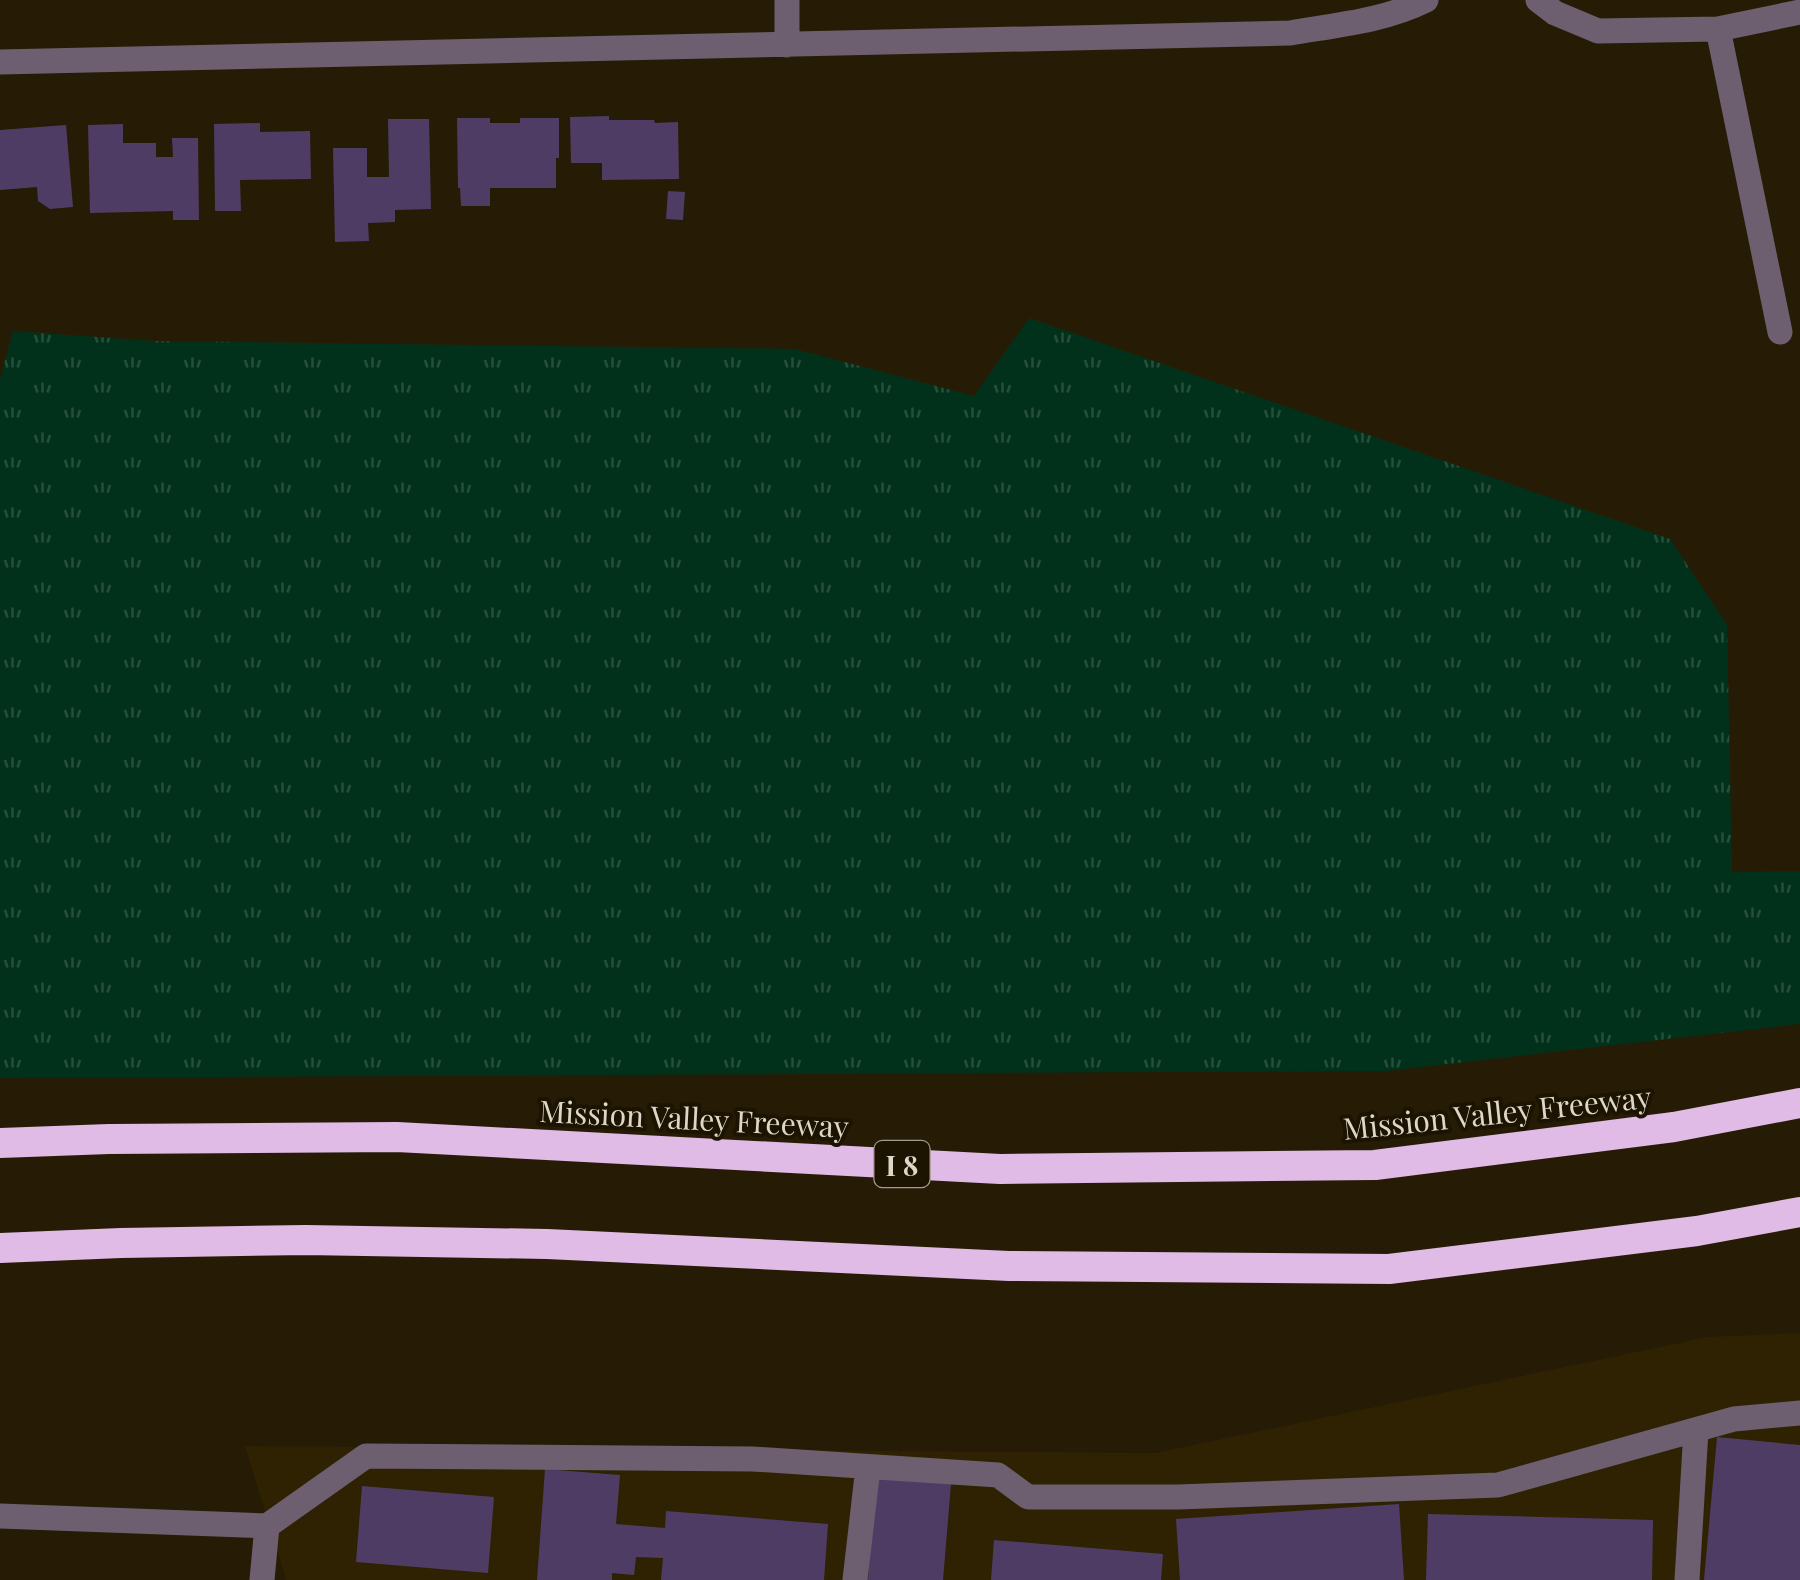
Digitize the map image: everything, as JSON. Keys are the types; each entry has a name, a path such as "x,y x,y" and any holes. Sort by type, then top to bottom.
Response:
{"highway":[{"name":"Mission Valley Freeway","path":"0,1144 109,1139 397,1137 1000,1169 1375,1164 1674,1128 1800,1103"},
{"path":"0,1248 306,1240 548,1244 1009,1266 1389,1269 1697,1231 1800,1212"}],"street":[{"path":"787,0 787,46"},
{"path":"0,62 1290,33 1380,17 1426,0"},
{"path":"1538,0 1555,13 1598,32 1718,29 1800,12"},
{"path":"1718,29 1780,332"},
{"path":"0,1516 266,1526 366,1456 753,1459 998,1475 1028,1496 1178,1497 1498,1485 1734,1420 1800,1413"},
{"path":"1687,1580 1696,1430"},
{"path":"855,1580 868,1467"},
{"path":"262,1580 266,1526"}],"shaded area":[{"path":"1800,1333 1800,1580 286,1580 245,1446 1155,1453 1708,1337"}],"green space":[{"path":"1029,318 1670,539 1727,625 1732,872 1800,871 1800,1024 1386,1071 0,1078 0,379 13,331 154,341 795,349 974,396"}],"building":[{"path":"609,116 609,120 678,122 679,179 602,180 602,163 571,163 570,117"},
{"path":"457,118 520,123 520,118 559,118 556,188 490,188 490,206 461,206"},
{"path":"388,119 429,119 431,209 395,210 395,222 368,223 369,241 335,242 333,148 367,148 367,177 389,177"},
{"path":"260,123 260,132 310,131 311,179 240,180 241,211 215,211 214,124"},
{"path":"123,124 123,143 156,143 156,157 173,157 172,138 198,138 199,220 173,220 173,211 90,213 88,125"},
{"path":"66,125 73,207 50,209 38,201 37,187 0,190 0,130"},
{"path":"668,191 685,192 683,220 666,219"},
{"path":"1717,1437 1800,1445 1800,1580 1704,1580"},
{"path":"545,1469 620,1475 616,1524 665,1528 666,1511 828,1524 824,1580 661,1580 663,1558 636,1557 634,1575 612,1573 612,1580 537,1580"},
{"path":"876,1478 951,1484 943,1580 868,1580"},
{"path":"362,1486 494,1497 488,1573 356,1562"},
{"path":"1399,1504 1404,1580 1180,1580 1176,1519"},
{"path":"1428,1514 1653,1520 1652,1580 1426,1580"},
{"path":"994,1540 1163,1554 1161,1580 991,1580"}]}
